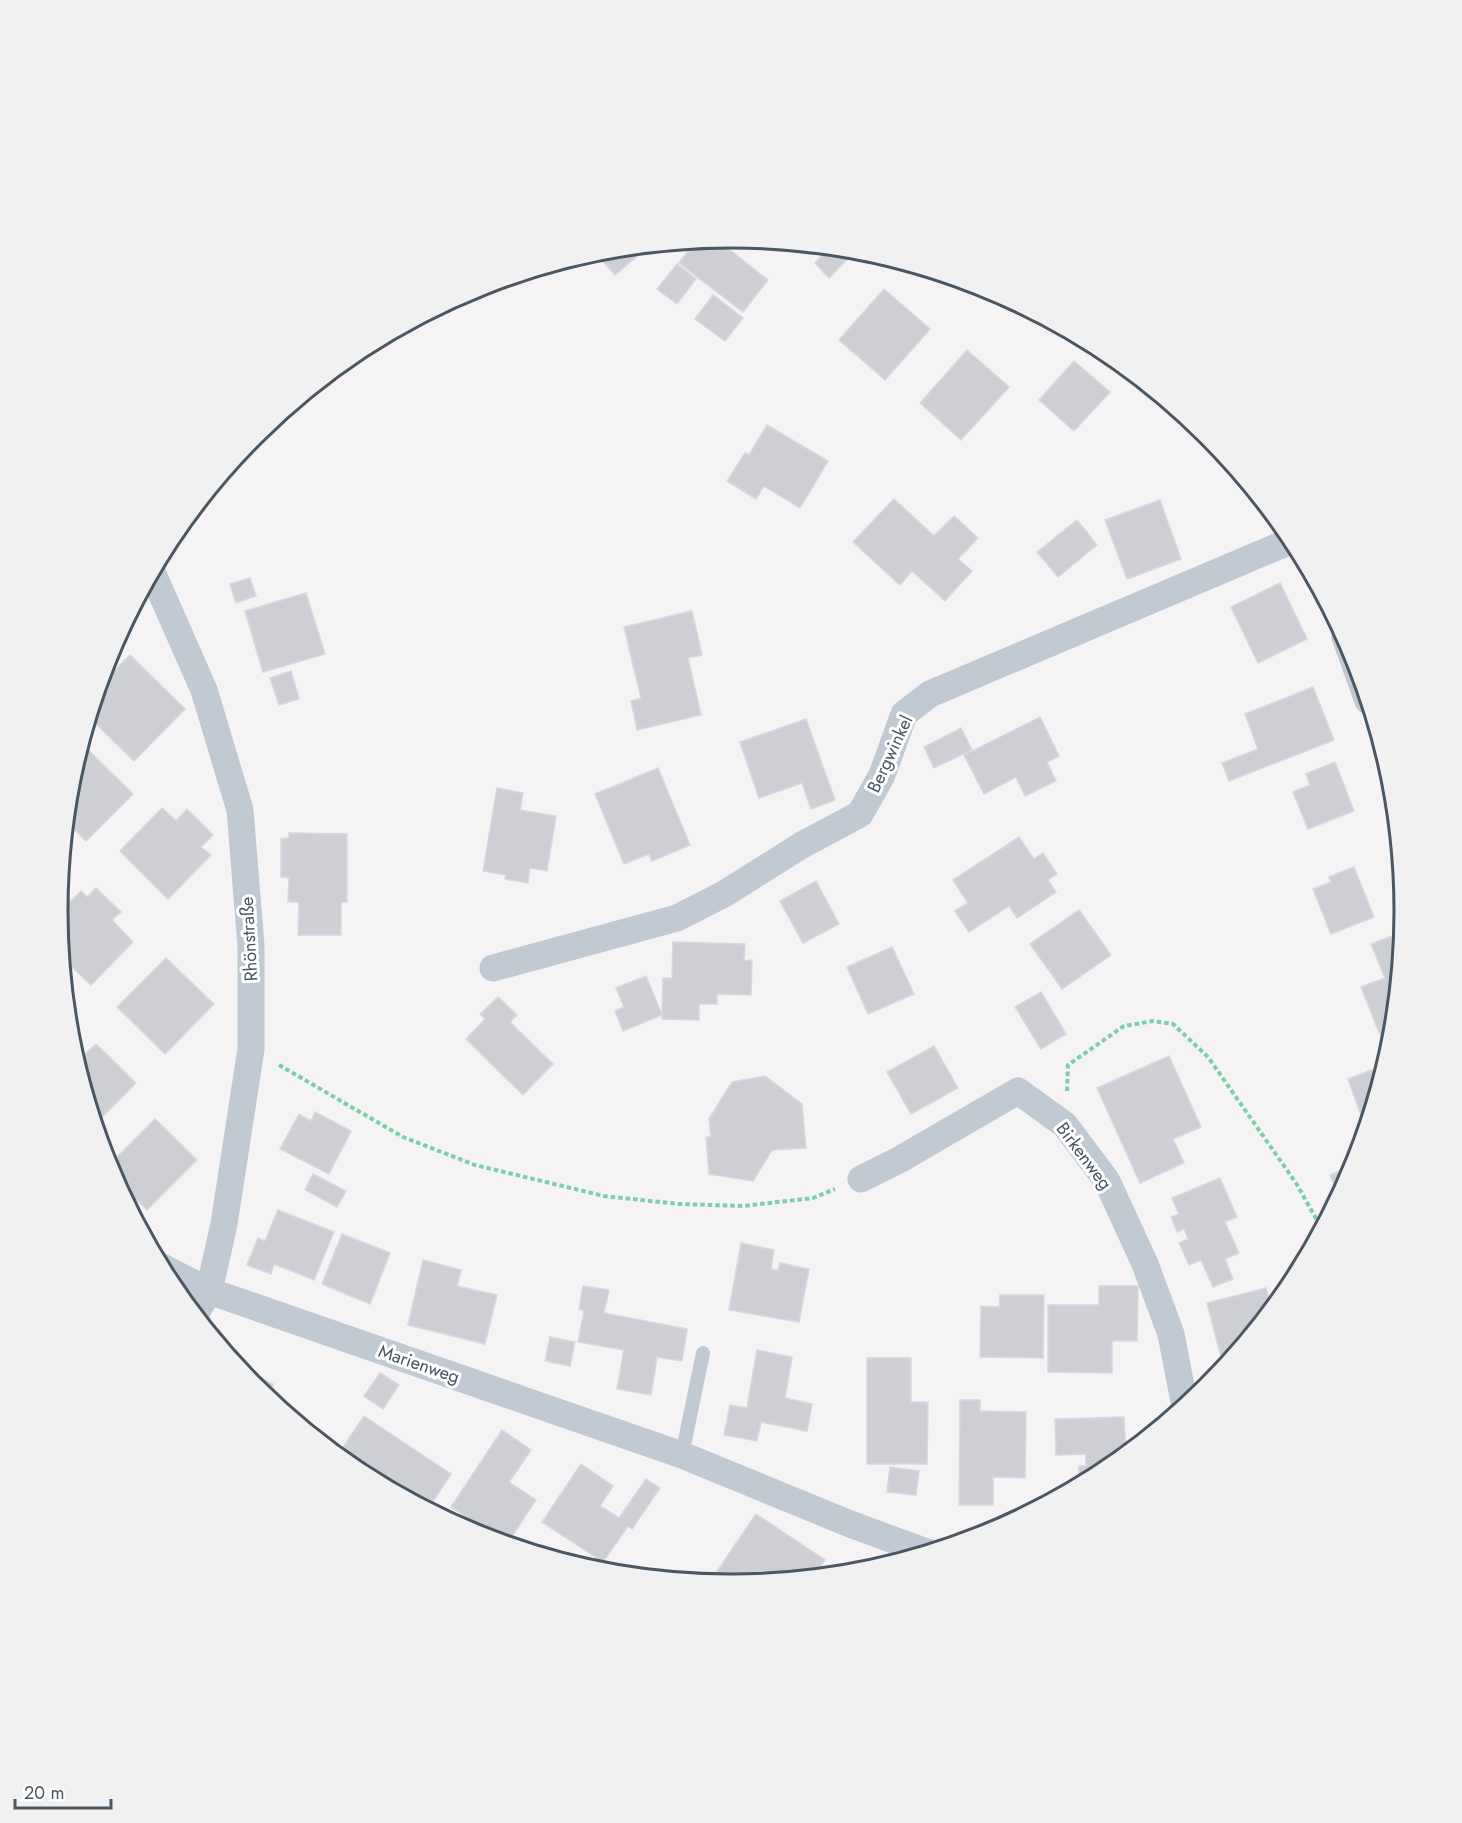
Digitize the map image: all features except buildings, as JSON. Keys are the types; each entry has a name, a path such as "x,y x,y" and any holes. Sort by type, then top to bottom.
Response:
{"street":[{"name":"Bergwinkel","path":"493,968 677,918 724,894 802,845 860,814 882,775 904,714 930,694 1284,544"},
{"name":"Rhönstraße","path":"156,580 204,690 240,810 251,946 251,1049 224,1224 209,1291 199,1307"},
{"name":"Birkenweg","path":"861,1179 899,1160 1018,1091 1065,1125 1107,1181 1145,1264 1171,1334 1183,1396"},
{"name":"Marienweg","path":"175,1274 209,1291 682,1455 850,1524 917,1548"}],"lane":[{"path":"682,1455 703,1353"}],"path":[{"path":"1065,1125 1068,1065 1124,1026 1153,1021 1173,1024 1208,1057 1296,1183 1318,1221"},
{"path":"251,1049 403,1137 475,1165 604,1196 679,1204 743,1206 813,1198 861,1179"}]}
